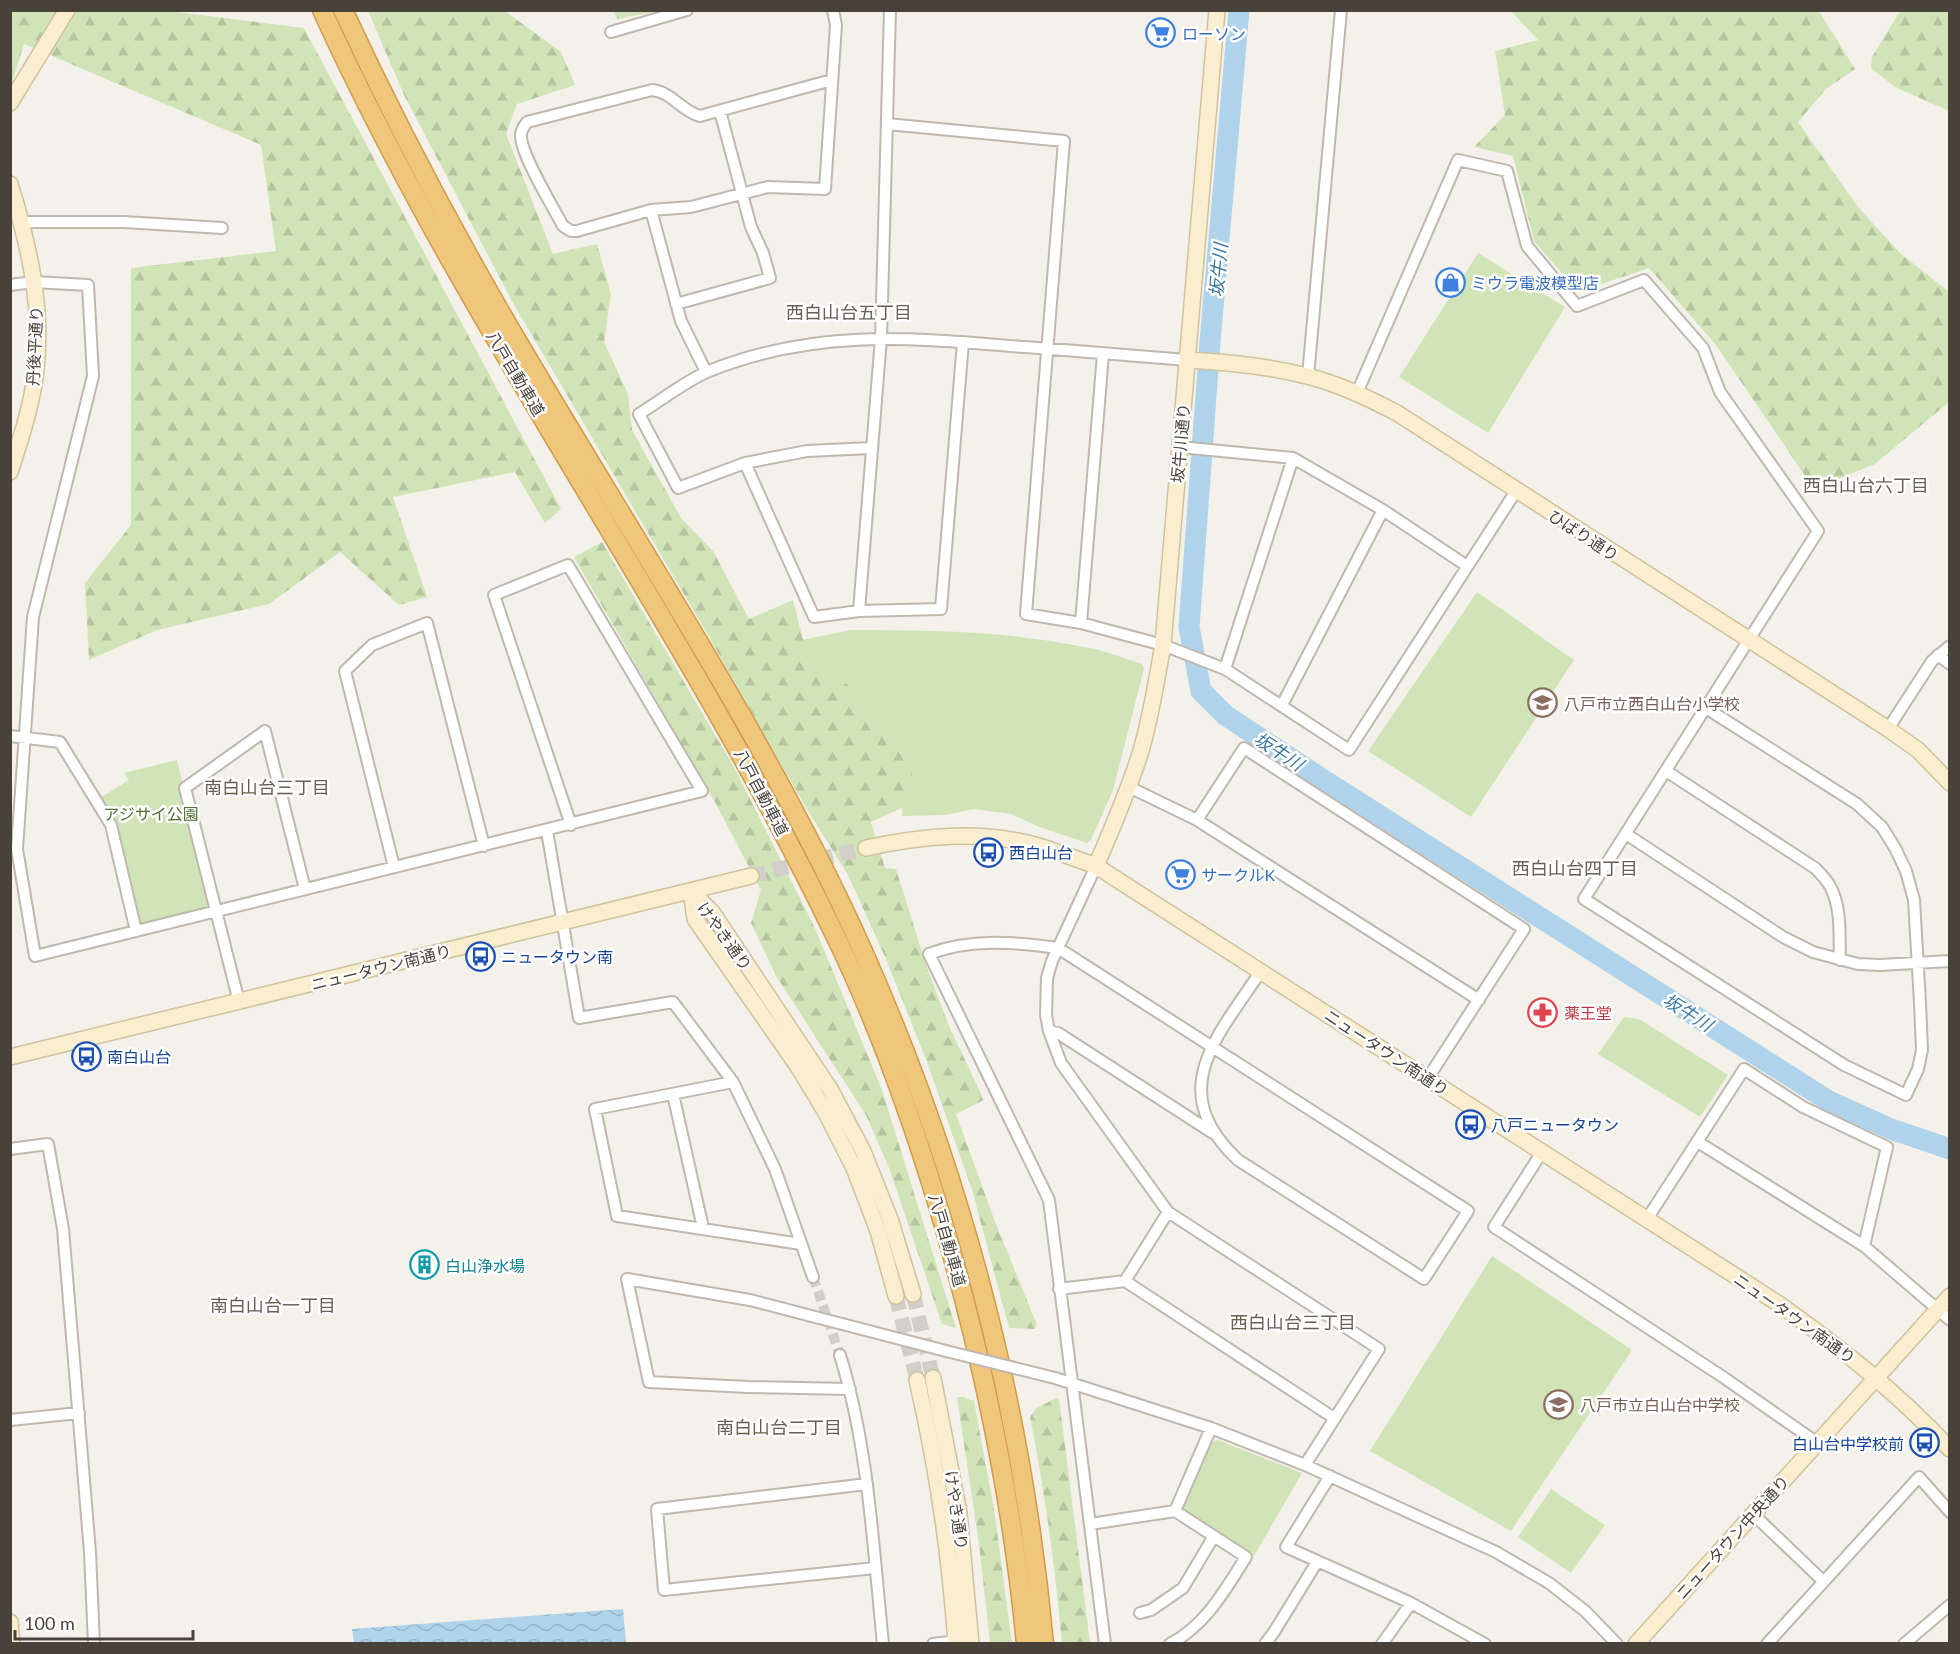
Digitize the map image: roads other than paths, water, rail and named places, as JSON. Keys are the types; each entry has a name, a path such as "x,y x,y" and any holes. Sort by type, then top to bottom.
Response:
{"highway":[{"name":"八戸自動車道","path":"322,10 349,70 414,198 663,618 776,817 837,937 884,1047 920,1146 960,1280 987,1391 1005,1486 1026,1644"},
{"name":"八戸自動車道","path":"343,10 374,77 438,202 527,358 747,726 814,851 861,946 897,1031 936,1137 974,1257 1003,1377 1020,1463 1040,1600 1044,1644"}],"street":[{"path":"10,103 67,10"},
{"path":"610,32 687,10"},
{"path":"832,80 700,116 688,113 662,91 652,90 528,122 521,134 530,164 562,226 577,231 651,210 691,207 768,187 825,189 836,25 833,10"},
{"path":"859,611 881,338 890,10"},
{"name":"坂牛川通り","path":"1096,866 1129,787 1152,706 1163,645 1185,447 1217,10"},
{"path":"1308,376 1341,10"},
{"path":"676,304 770,278 763,253 751,227 720,111"},
{"path":"887,124 1064,141 1026,614 1082,623 1163,645 1225,669 1349,750 1516,491"},
{"path":"1357,393 1458,160 1507,171 1527,246 1577,306 1644,280 1703,348 1720,392 1818,531 1584,899 1844,1065 1906,1095 1918,1069 1922,1050 1914,900 1906,871 1895,848 1882,827 1857,804 1707,708"},
{"name":"丹後平通り","path":"10,184 34,282 38,323 36,370 28,416 10,472"},
{"path":"651,210 681,321 706,372"},
{"path":"18,220 123,222 222,228"},
{"path":"10,285 34,282 88,285 93,376 33,617 17,849 35,956 547,831 571,825 702,791 568,565 494,595 571,825"},
{"path":"871,448 807,451 745,463 678,488 639,414 706,372 807,343 881,338 1192,360"},
{"path":"745,463 814,617 859,611 941,609 963,342"},
{"path":"1082,623 1103,354"},
{"name":"ひばり通り","path":"1192,360 1270,368 1308,376 1357,393 1397,413 1888,729 1918,750 1950,783"},
{"path":"1185,447 1293,458 1383,510 1467,566"},
{"path":"1225,669 1293,458"},
{"path":"1282,705 1383,510"},
{"path":"394,867 345,671 372,645 427,623 484,846"},
{"path":"1888,729 1932,661 1950,646"},
{"path":"1938,655 1950,664"},
{"path":"239,1002 185,788 265,731 305,889"},
{"path":"10,736 60,742 111,825 136,931"},
{"path":"1197,820 1244,748 1524,929 1428,1078"},
{"path":"1666,771 1815,868 1830,885 1835,899 1839,915 1840,960"},
{"path":"1129,787 1197,820 1479,1000"},
{"path":"547,831 579,1018 673,1002 733,1082 775,1168 813,1277"},
{"path":"1626,834 1784,937 1813,952 1840,960 1880,965 1950,961"},
{"name":"ニュータウン南通り","path":"866,848 917,838 952,836 993,838 1034,845 1096,866 1779,1304 1845,1351 1876,1377 1950,1449"},
{"path":"1096,866 1058,948 1047,978 1046,1006 1049,1031 1061,1064 1168,1212 1379,1349 1305,1465"},
{"name":"ニュータウン南通り","path":"10,1057 751,876"},
{"name":"けやき通り","path":"692,891 712,912 830,1089 871,1171 890,1219 913,1294"},
{"name":"けやき通り","path":"692,891 695,919 799,1068 825,1111 854,1168 878,1231 896,1296"},
{"path":"1105,1644 1048,1200 929,954 943,948 972,944 1029,944 1058,948 1212,1046 1468,1210 1424,1280 1238,1160 1221,1145 1213,1133 1205,1115 1201,1076 1212,1046 1261,971"},
{"path":"1049,1031 1058,1033 1213,1133"},
{"path":"1647,1219 1744,1069 1803,1107 1887,1147 1864,1246"},
{"path":"733,1082 595,1109 617,1216 801,1244"},
{"path":"673,1094 703,1228"},
{"path":"1698,1142 1864,1246 1950,1320"},
{"path":"10,1149 48,1144 63,1229 90,1552 94,1644"},
{"path":"1542,1152 1494,1227 1723,1377 1816,1443"},
{"path":"1125,1281 1168,1212"},
{"path":"850,1389 649,1382 627,1279 750,1300 1071,1382 1211,1428 1305,1465 1496,1552 1549,1583 1586,1611 1617,1644"},
{"path":"1059,1289 1125,1281 1334,1418"},
{"path":"1876,1377 1950,1296"},
{"path":"840,1355 862,1443 883,1644"},
{"name":"ニュータウン中央通り","path":"1636,1644 1876,1377"},
{"name":"けやき通り","path":"933,1378 958,1513 961,1643"},
{"name":"けやき通り","path":"917,1380 943,1515 961,1643"},
{"path":"10,1420 78,1413"},
{"path":"1175,1511 1211,1428"},
{"path":"1330,1476 1286,1547 1411,1603 1485,1644"},
{"path":"1767,1644 1919,1477 1950,1512"},
{"path":"867,1484 657,1509 664,1590 875,1568"},
{"path":"1090,1524 1175,1511 1246,1557 1216,1604 1198,1624 1170,1644"},
{"path":"1753,1514 1823,1581"},
{"path":"1140,1613 1151,1610 1183,1588 1214,1536"},
{"path":"1265,1644 1317,1562"},
{"path":"1382,1644 1411,1603"},
{"path":"1904,1644 1950,1605"},
{"path":"10,1622 12,1644"},
{"path":"933,1644 961,1643"}],"water":[{"path":"623,1609 626,1643 354,1643 352,1629"}],"waterway":[{"name":"坂牛川","path":"1239,10 1210,342 1189,627 1201,691 1225,715 1322,779 1829,1101 1891,1129 1950,1149"}],"tunnel":[{"path":"751,876 866,848"},
{"path":"813,1277 840,1355"},
{"path":"913,1294 933,1378"},
{"path":"896,1296 917,1380"}],"place":[{"name":"ローソン","path":"1161,33"},
{"name":"ミウラ電波模型店","path":"1450,282"},
{"name":"八戸市立西白山台小学校","path":"1543,703"},
{"name":"西白山台","path":"988,852"},
{"name":"サークルK","path":"1180,874"},
{"name":"ニュータウン南","path":"480,956"},
{"name":"薬王堂","path":"1543,1012"},
{"name":"南白山台","path":"86,1056"},
{"name":"八戸ニュータウン","path":"1470,1124"},
{"name":"白山浄水場","path":"424,1265"},
{"name":"八戸市立白山台中学校","path":"1559,1404"},
{"name":"白山台中学校前","path":"1925,1443"}],"district":[{"name":"西白山台五丁目","path":"849,312"},
{"name":"西白山台六丁目","path":"1866,485"},
{"name":"南白山台三丁目","path":"267,787"},
{"name":"西白山台四丁目","path":"1575,868"},
{"name":"南白山台一丁目","path":"273,1305"},
{"name":"西白山台三丁目","path":"1293,1322"},
{"name":"南白山台二丁目","path":"779,1427"}],"park label":[{"name":"アジサイ公園","path":"151,813"}]}
